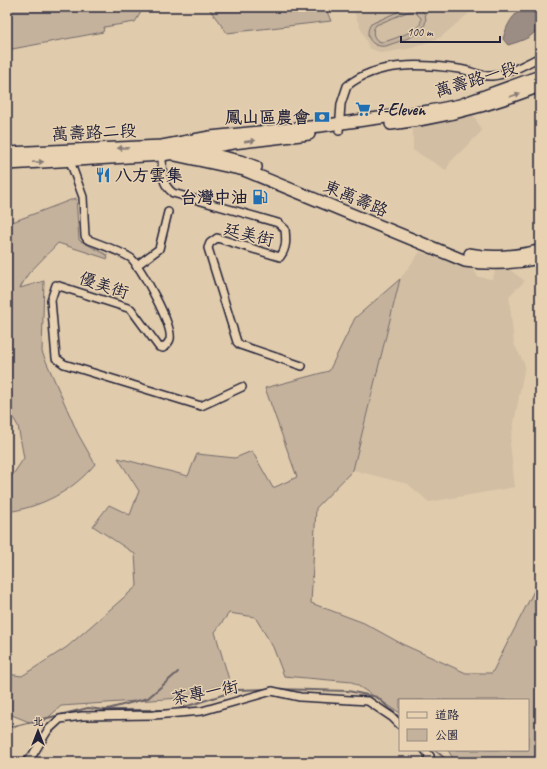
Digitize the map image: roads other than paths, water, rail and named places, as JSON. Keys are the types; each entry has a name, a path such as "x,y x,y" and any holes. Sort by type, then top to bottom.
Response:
{"main road":[{"name":"萬壽路一段","path":"165,152 192,150 339,127 460,105 540,76"},
{"name":"萬壽路一段","path":"183,143 210,136 339,127 437,118 497,102 540,86"},
{"name":"東萬壽路","path":"183,143 192,150 235,160 465,253 497,257 517,255 540,250"},
{"name":"萬壽路二段","path":"7,164 165,152 183,143"},
{"path":"233,143 231,147 235,160"},
{"name":"東萬壽路","path":"165,152 244,170 465,261 487,265 516,264 540,258"},
{"name":"萬壽路二段","path":"7,153 165,152"}],"street":[{"path":"339,127 341,104 347,86 353,81 368,74 405,66 459,69 484,76 493,76 540,57"},
{"name":"廷美街","path":"165,152 164,184 173,193 278,223 285,229 286,241 284,252 280,257 268,255 217,238 210,243 208,248 237,342 240,345 302,366"},
{"name":"優美街","path":"70,160 83,197 85,236 87,239 131,258 164,313 170,329 170,338 168,344 163,348 154,342 131,309 56,285 51,300 56,358 64,364 201,406 242,388"},
{"path":"136,266 159,249 168,212"},
{"name":"茶專一街","path":"26,762 48,730 60,719 82,716 154,715 202,711 272,691 300,697 368,701 392,717 399,724"},
{"path":"426,751 430,756 426,762"}],"waterway":[{"path":"108,709 148,698 178,672"},
{"path":"175,710 238,690 268,689"},
{"path":"276,689 348,691 377,697 399,717"},
{"path":"7,728 88,708 104,710"},
{"path":"104,710 169,710"},
{"path":"436,751 449,762"}],"place":[{"name":"7-Eleven","path":"363,109"},
{"name":"鳳山區農會","path":"322,117"},
{"name":"八方雲集","path":"103,175"},
{"name":"台灣中油","path":"260,197"}]}
